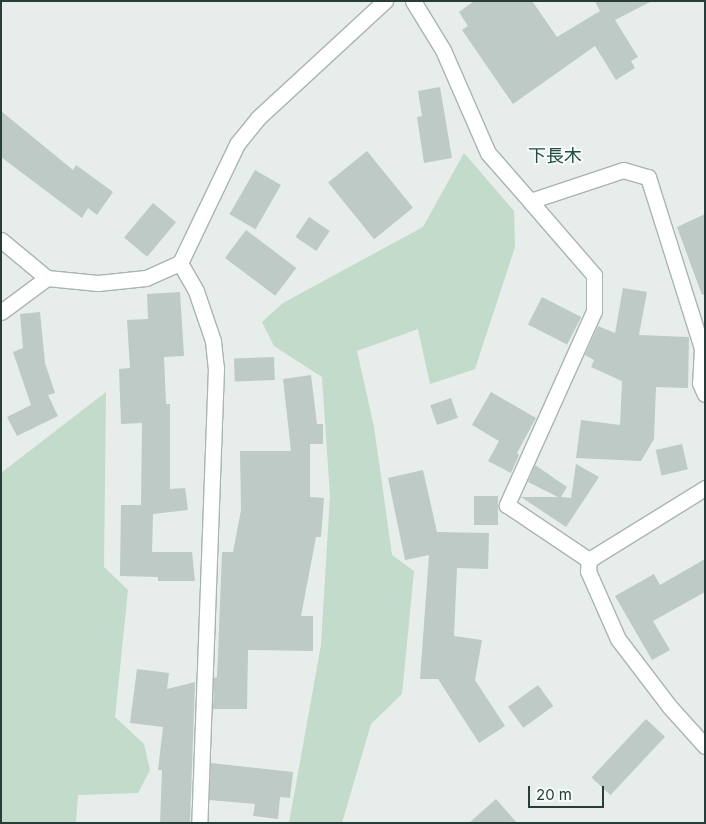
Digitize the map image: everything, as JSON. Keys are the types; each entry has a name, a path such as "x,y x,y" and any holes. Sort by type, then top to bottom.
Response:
{"street":[{"path":"1,240 47,278 98,283 146,278 180,263 237,144 258,118 385,1"},
{"path":"413,1 443,50 488,153 594,275 594,311 507,505 589,560"},
{"path":"530,201 623,170 648,177 703,347 700,383 705,394"},
{"path":"180,263 196,291 212,341 216,368 199,823"},
{"path":"1,312 47,278"},
{"path":"589,560 705,488"},
{"path":"589,560 588,571 618,639 669,706 705,746"}],"green space":[{"path":"464,153 514,211 515,247 475,369 430,384 418,329 357,351 374,427 392,555 414,571 402,694 371,724 342,823 289,823 321,645 330,496 322,377 274,346 262,322 283,303 423,227"},
{"path":"106,392 104,567 128,590 115,717 144,744 150,770 138,793 78,795 76,823 1,823 1,473"}],"building":[{"path":"474,1 532,1 557,37 600,11 595,1 652,1 615,20 638,57 631,61 635,68 616,80 595,46 513,104 462,30 468,26 459,12"},
{"path":"440,87 452,158 424,163 417,117 422,116 418,91"},
{"path":"1,111 73,170 76,165 113,192 97,215 88,208 82,218 1,157"},
{"path":"367,151 413,208 374,239 328,182"},
{"path":"255,170 281,185 255,229 230,214"},
{"path":"153,203 176,222 147,257 124,237"},
{"path":"705,214 705,294 702,295 677,227"},
{"path":"309,217 330,231 316,251 296,237"},
{"path":"246,230 296,268 275,296 225,258"},
{"path":"623,288 647,292 639,335 689,337 688,388 656,387 654,439 641,461 576,458 581,420 620,425 622,381 591,367 594,360 585,355 598,326 615,333"},
{"path":"180,292 184,356 164,357 166,404 170,404 170,489 185,488 188,510 153,514 152,552 192,552 195,581 158,581 158,577 120,576 121,505 141,505 142,423 121,424 119,369 130,368 127,320 148,319 147,294"},
{"path":"542,297 581,317 567,345 528,325"},
{"path":"40,312 45,363 55,393 48,395 58,416 17,436 7,417 31,405 13,352 23,348 20,314"},
{"path":"274,357 275,380 235,381 234,358"},
{"path":"311,375 317,424 323,424 323,444 310,444 310,497 324,498 321,537 316,537 301,616 313,616 313,651 248,650 247,709 213,709 214,678 217,677 222,552 233,552 241,510 240,451 291,451 283,379"},
{"path":"491,392 536,418 517,453 519,455 511,473 488,461 499,441 472,425"},
{"path":"451,398 458,418 437,425 430,405"},
{"path":"682,444 688,469 662,475 656,450"},
{"path":"576,464 599,477 566,527 521,497 558,497 528,482 535,465 567,487 561,497 571,498"},
{"path":"423,470 437,532 489,533 488,569 457,568 454,636 482,640 475,680 505,726 479,743 438,679 420,679 429,555 405,560 388,478"},
{"path":"474,496 498,496 498,525 474,525"},
{"path":"705,559 705,592 653,621 670,650 652,660 615,596 654,574 660,585"},
{"path":"137,669 169,673 167,689 195,682 190,823 160,823 162,770 158,770 163,727 130,723"},
{"path":"538,685 553,706 523,728 508,707"},
{"path":"646,719 665,737 610,795 591,778"},
{"path":"211,763 293,772 290,798 280,797 278,819 253,816 255,804 209,800"},
{"path":"496,799 517,823 469,823"}],"district":[{"name":"下長木","path":"555,156"}]}
